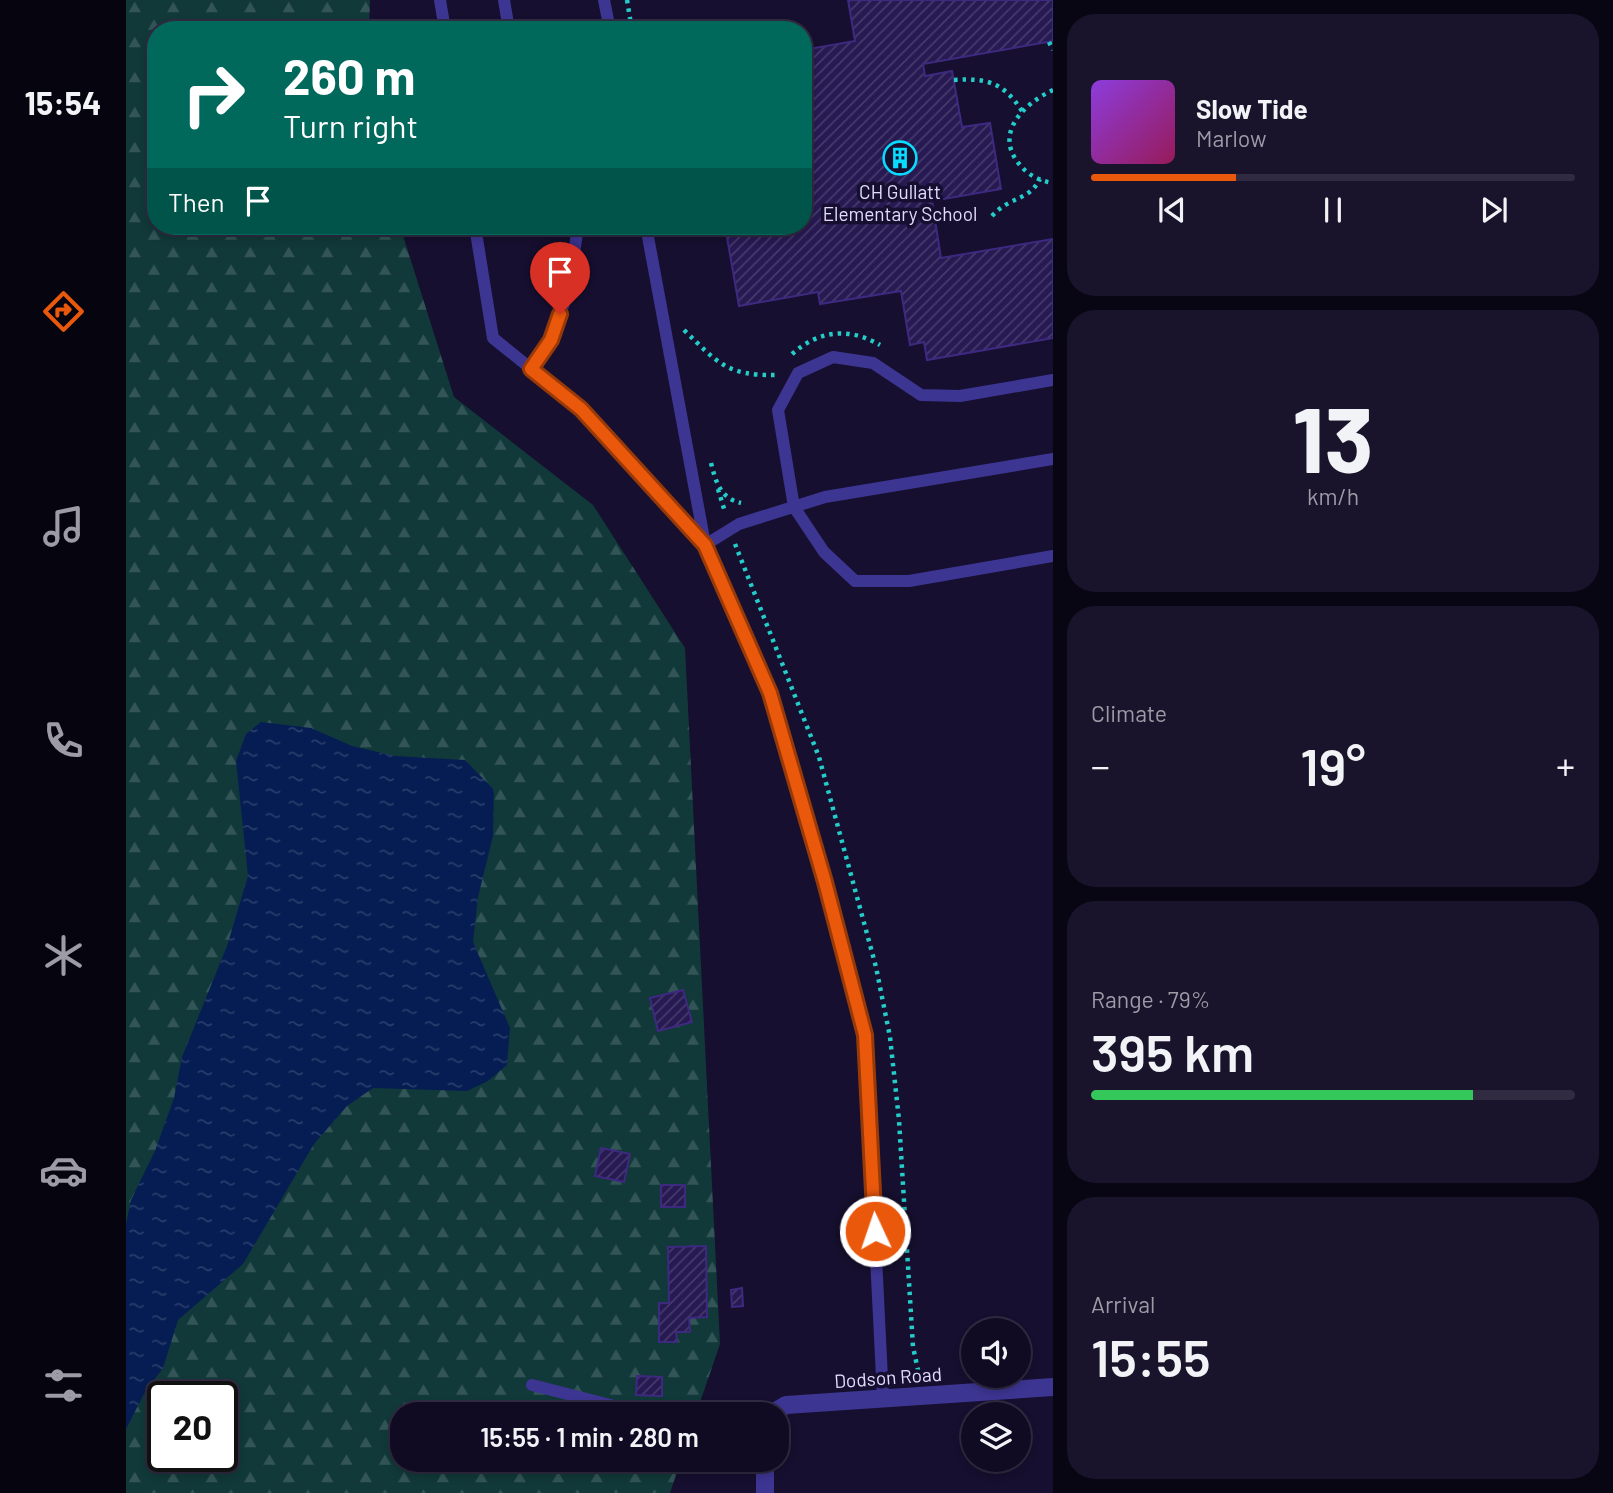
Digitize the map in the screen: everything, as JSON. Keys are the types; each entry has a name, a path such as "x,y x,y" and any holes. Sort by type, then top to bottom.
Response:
{"street":[{"name":"Dodson Road","path":"789,1405 1053,1387"},
{"path":"765,1472 765,1493"}],"lane":[{"path":"440,0 444,21"},
{"path":"504,0 508,21"},
{"path":"604,0 608,21"},
{"path":"476,235 493,338 581,409 705,545"},
{"path":"531,369 551,340 569,289 577,235"},
{"path":"648,235 705,545 770,693 825,882 865,1035 883,1398"},
{"path":"1053,380 960,396 920,396 873,363 833,357 798,373 778,410 793,507 824,552 855,581 909,581 1053,556"},
{"path":"705,545 739,524 825,497 1053,459"},
{"path":"532,1385 599,1402"}],"path":[{"path":"627,0 630,21"},
{"path":"1049,42 1053,50"},
{"path":"954,80 975,79 1002,88 1013,97 1022,111"},
{"path":"1053,90 1038,97 1022,111 1011,129 1009,143 1015,159 1027,173 1053,183"},
{"path":"992,216 1002,205 1029,195 1040,179"},
{"path":"683,329 715,361 734,372 776,375"}],"green space":[{"path":"126,0 370,0 369,21 147,21 147,235 403,235 454,397 593,505 685,648 720,1344 700,1402 390,1402 390,1472 677,1472 670,1493 126,1493"}],"water":[{"path":"261,722 311,728 352,746 395,756 465,760 494,790 493,836 478,897 473,942 510,1028 507,1065 488,1081 467,1091 373,1088 347,1106 314,1144 243,1264 178,1320 163,1368 153,1381 147,1381 147,1389 126,1429 126,1224 131,1200 155,1151 174,1098 182,1057 227,946 248,876 236,761 246,734"}],"building":[{"name":"CH Gullatt Elementary School","path":"848,0 1053,0 1053,41 923,64 925,76 952,71 962,127 990,123 1001,189 932,201 941,258 1053,239 1053,338 927,360 924,342 910,345 901,291 820,304 818,292 739,306 727,235 812,235 812,48 855,41"},
{"path":"683,990 692,1022 658,1031 650,998"},
{"path":"601,1148 630,1154 624,1182 595,1176"},
{"path":"661,1185 685,1185 685,1207 661,1207"},
{"path":"706,1246 707,1317 689,1318 690,1332 676,1332 677,1342 659,1342 659,1303 669,1303 668,1247"},
{"path":"742,1288 743,1306 732,1307 731,1290"},
{"path":"637,1376 662,1377 662,1396 636,1395"}],"place":[{"name":"CH Gullatt Elementary School","path":"900,158"}],"route":[{"path":"560,314 551,340 531,369 581,409 705,545 770,693 825,882 865,1035 875,1231"}]}
